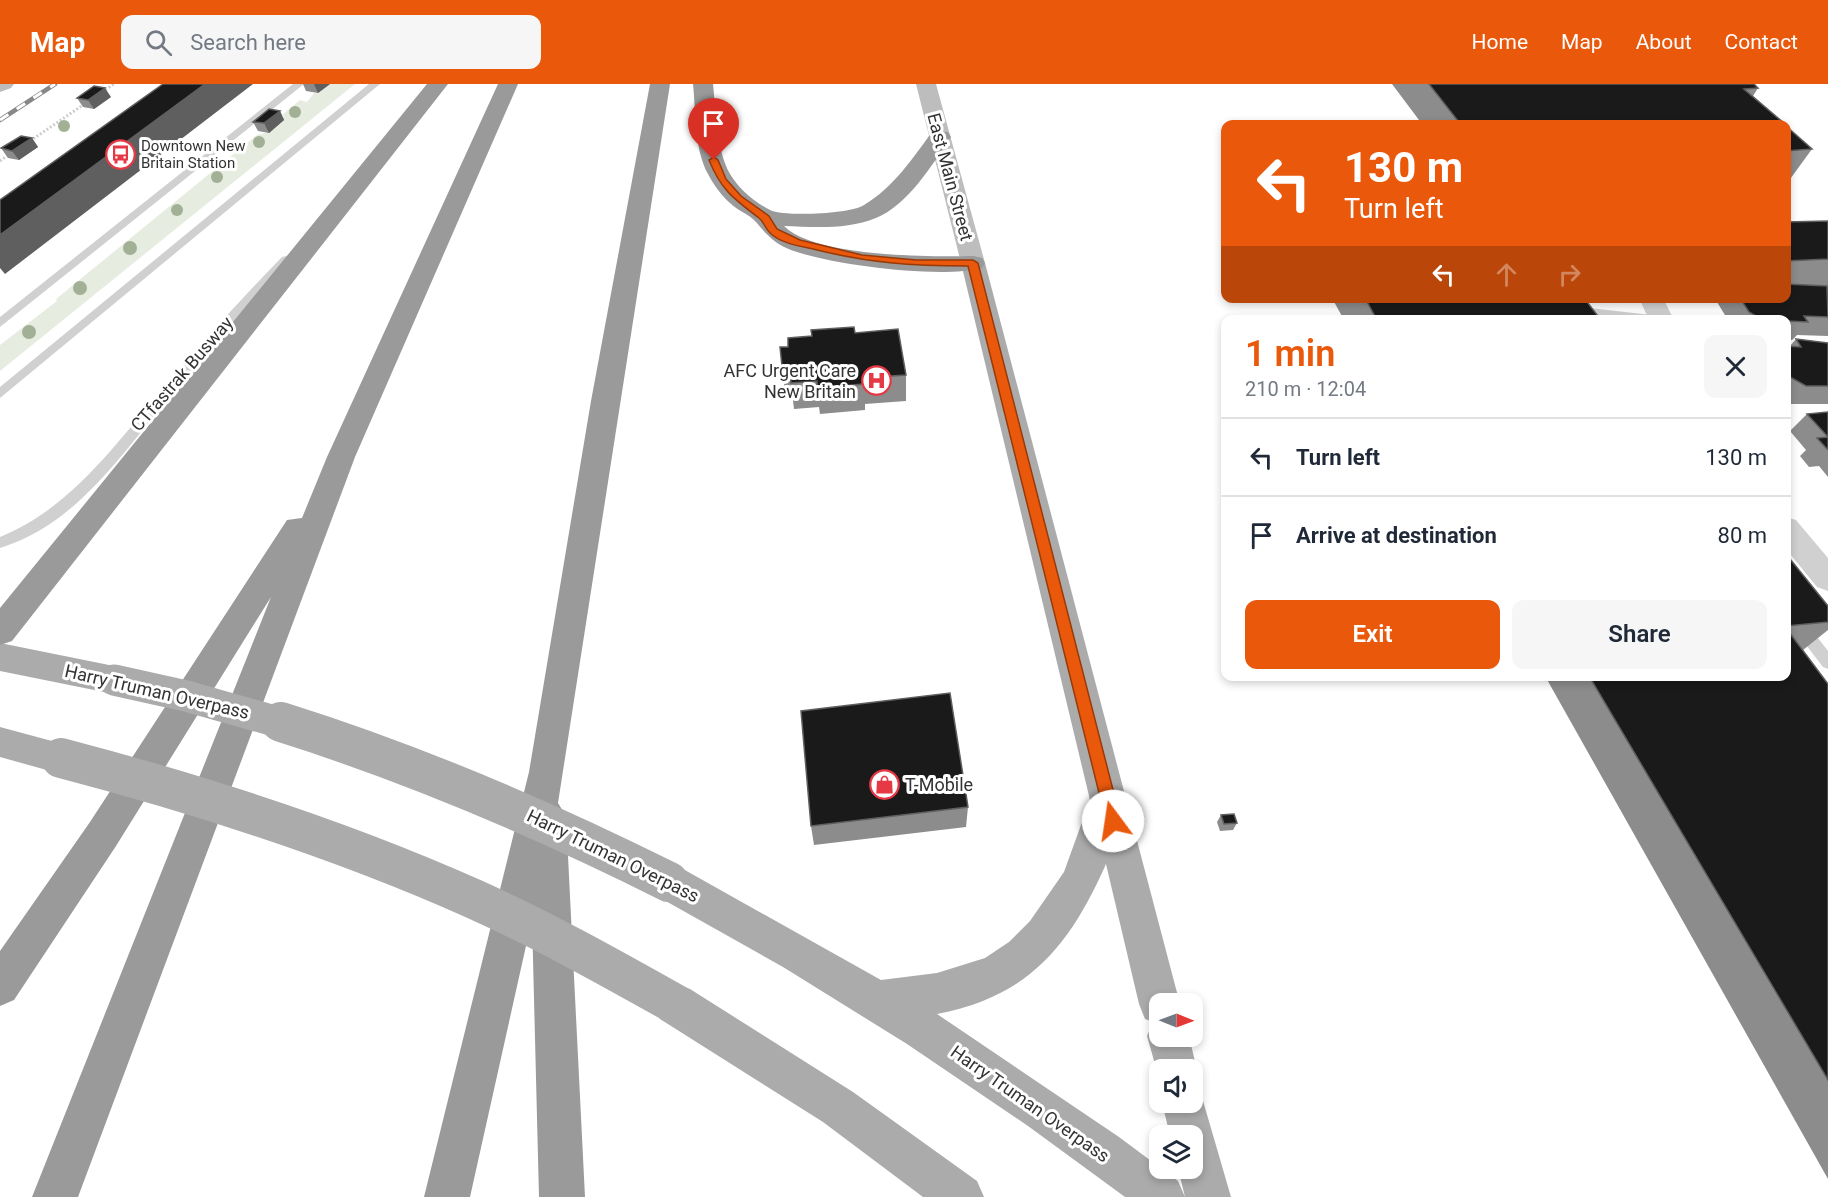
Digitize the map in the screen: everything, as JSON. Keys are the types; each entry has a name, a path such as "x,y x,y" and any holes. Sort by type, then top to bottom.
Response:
{"highway":[{"path":"0,632 438,84"},
{"path":"55,1197 341,457 508,84"},
{"path":"447,1197 547,772 603,413 660,84"},
{"path":"703,84 709,139 718,173 738,198 766,218 824,221 869,213 899,191 940,137"},
{"path":"766,218 769,226 781,236 827,252 886,261 973,263"},
{"path":"0,986 181,714 341,457"},
{"path":"547,772 552,973 562,1197"}],"main road":[{"path":"0,87 4,84"},
{"name":"East Main Street","path":"926,84 1157,993"},
{"name":"Harry Truman Overpass","path":"0,657 114,680 243,711 400,763 548,824 669,882 755,927 877,1001 1028,1100 1162,1197"},
{"path":"0,742 219,804 406,871 539,931 675,1004 838,1107 961,1197"},
{"path":"877,1001 925,995 972,984 1001,972 1031,949 1055,921 1078,884 1095,844 1108,800"},
{"path":"1187,1113 1208,1197"}],"street":[{"path":"1791,534 1828,579"}],"lane":[{"path":"0,323 299,84"},
{"path":"0,394 375,84"},
{"name":"CTfastrak Busway","path":"0,543 32,530 68,505 233,315 353,190"},
{"path":"1591,315 1590,312 1617,315"},
{"path":"1791,615 1828,663"}],"path":[{"path":"28,142 114,84"},
{"path":"0,161 19,148"}],"shaded area":[{"path":"330,84 355,84 0,371 0,345 57,301 56,299 257,135 269,132 284,116 282,115 300,100 307,102 314,93 318,93"}],"building":[{"path":"163,84 205,84 0,235 0,200"},
{"path":"1429,84 1754,84 1758,88 1744,89 1780,120 1457,120"},
{"path":"94,86 105,88 88,100 77,98"},
{"path":"269,109 280,111 264,123 253,122"},
{"path":"1791,130 1812,149 1791,151"},
{"path":"21,136 32,138 12,151 1,148"},
{"path":"1828,221 1828,259 1791,261 1791,222"},
{"path":"1791,284 1827,286 1828,317 1804,316 1808,322 1791,321 1791,315 1754,315 1743,303 1791,303"},
{"path":"1368,303 1588,303 1597,315 1374,315"},
{"path":"854,327 855,333 898,329 906,375 863,378 864,384 817,388 817,381 791,383 790,365 782,366 780,347 788,347 788,338 812,336 811,330"},
{"path":"1796,339 1828,343 1828,386 1806,386 1791,378 1791,346 1801,347"},
{"path":"1828,412 1828,437 1807,414"},
{"path":"1828,437 1828,449 1827,449 1817,438"},
{"path":"1791,560 1828,606 1828,622 1791,626"},
{"path":"1791,635 1828,684 1828,1080 1592,681 1791,681"},
{"name":"T-Mobile","path":"950,693 968,807 811,826 801,711"},
{"path":"1234,814 1237,823 1224,824 1221,815"}],"railway":[{"path":"0,120 55,84"}],"place":[{"name":"Downtown New Britain Station","path":"120,155"},
{"name":"AFC Urgent Care New Britain","path":"877,381"},
{"name":"T-Mobile","path":"884,785"}],"route":[{"path":"714,160 721,180 746,206 766,218 766,222 774,231 797,243 827,252 886,261 973,263 1113,821"}]}
